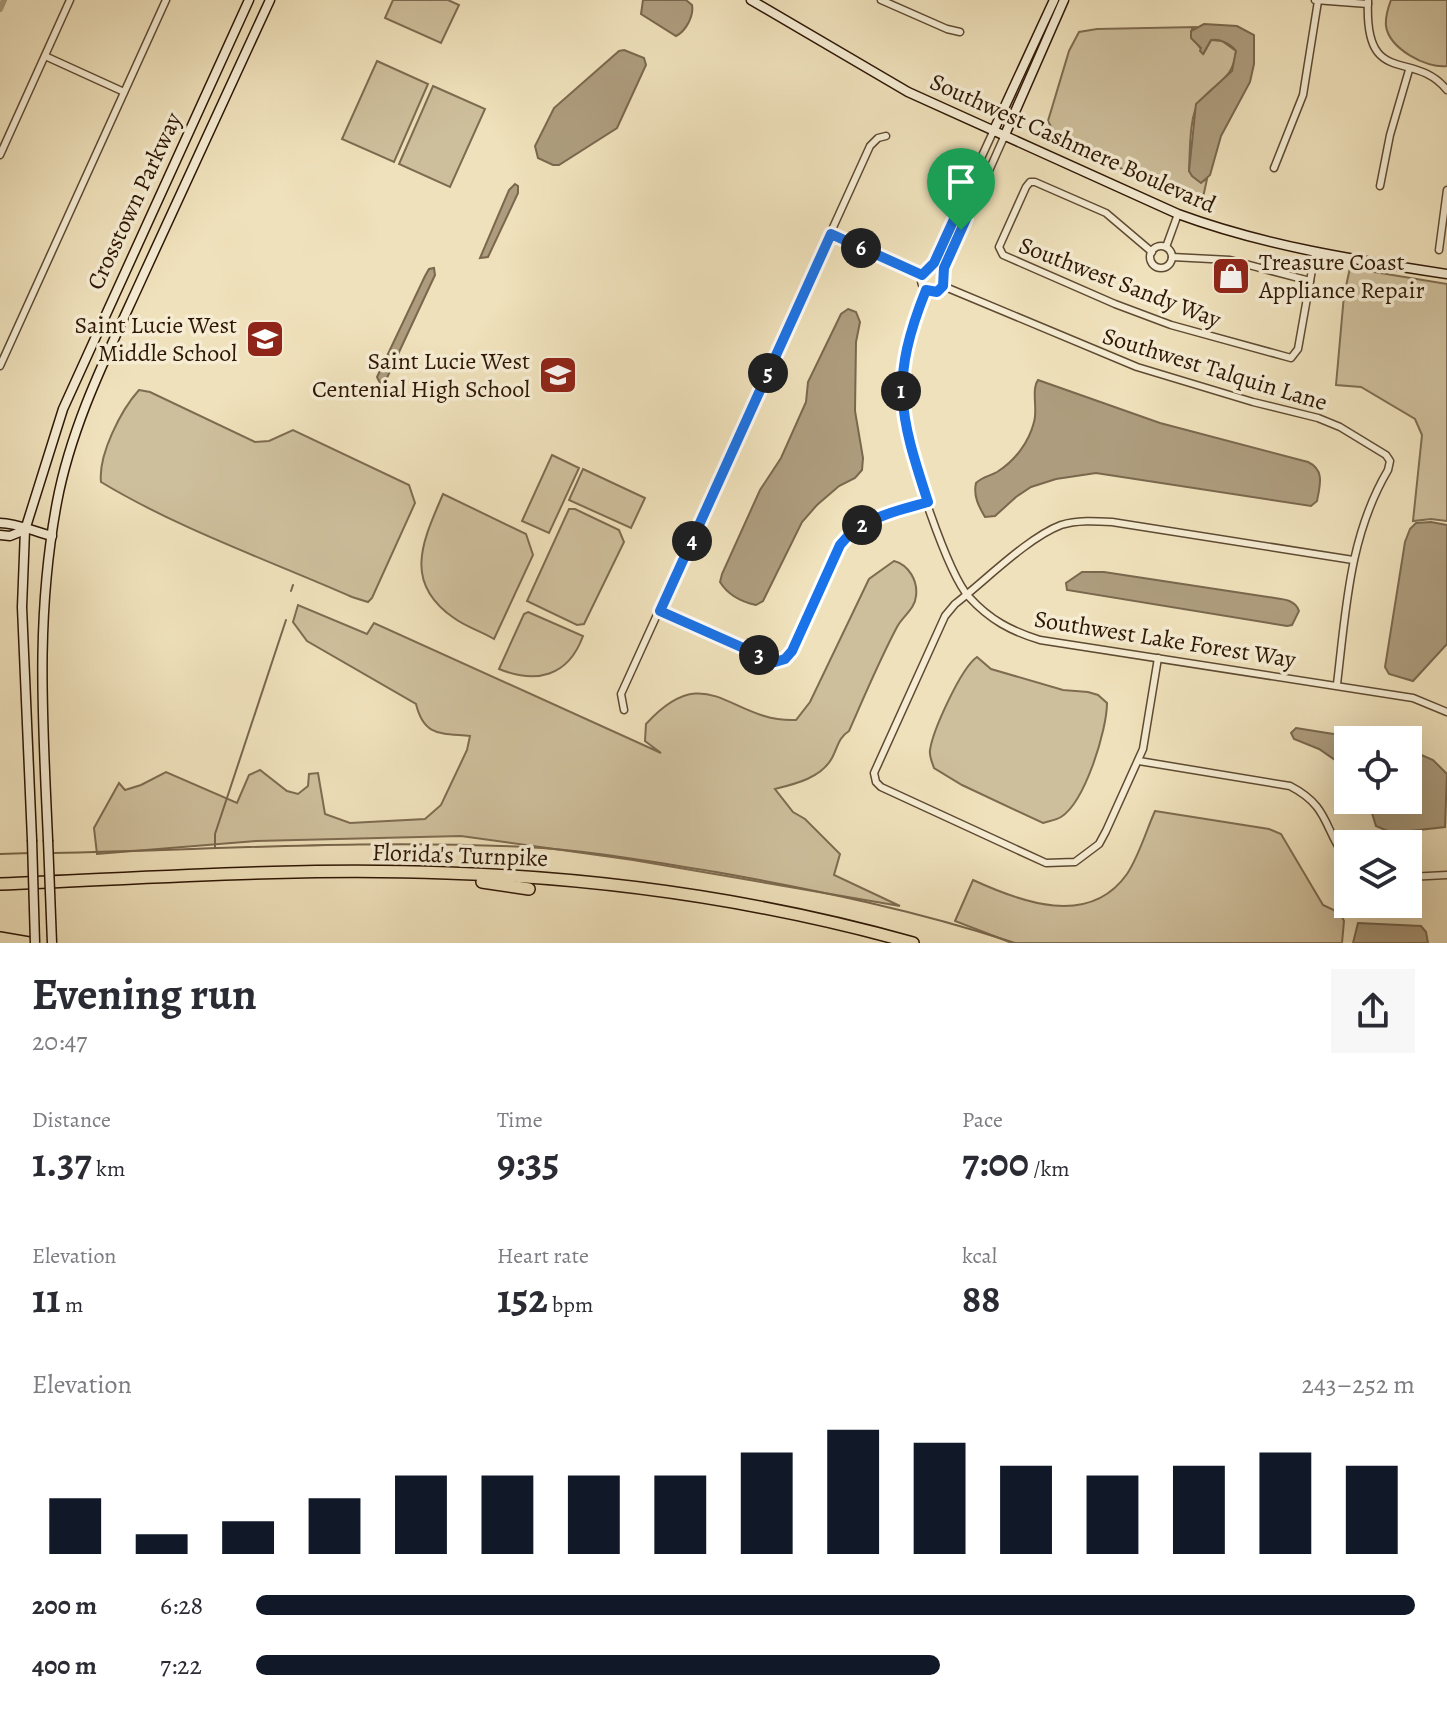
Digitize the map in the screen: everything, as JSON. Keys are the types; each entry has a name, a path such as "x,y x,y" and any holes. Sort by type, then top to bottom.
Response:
{"highway":[{"name":"Florida's Turnpike","path":"0,884 275,873 415,873 537,878 686,896 794,915 913,943"},
{"path":"415,873 529,889"},
{"path":"0,938 29,943"}],"main road":[{"name":"Crosstown Parkway","path":"35,943 22,607 25,530 63,409 249,0"},
{"name":"Crosstown Parkway","path":"52,943 40,672 44,588 65,472 86,403 270,0"},
{"name":"Southwest Cashmere Boulevard","path":"751,0 908,92 1178,214 1221,230 1315,253 1447,274"},
{"path":"993,132 1054,0"},
{"path":"1004,137 1064,0"},
{"path":"0,523 10,523 52,536"},
{"path":"0,535 10,536 25,530"}],"street":[{"path":"0,155 70,0"},
{"path":"0,366 166,0"},
{"path":"881,0 960,32"},
{"path":"1274,168 1303,95 1316,0 1368,2 1369,40 1384,58 1440,81 1447,90"},
{"path":"45,56 124,92"},
{"path":"1380,186 1390,135 1409,70"},
{"path":"993,132 930,269 922,275 921,282 926,290 937,292 943,286 943,274 1004,137"},
{"path":"624,710 621,694 870,146 878,138 886,136"},
{"name":"Southwest Sandy Way","path":"1152,252 1106,213 1035,182 1030,182 999,247 1003,255 1115,304 1171,325 1291,358 1298,349 1315,253"},
{"path":"1439,250 1447,190"},
{"path":"1166,247 1178,214"},
{"path":"955,217 966,219"},
{"path":"831,234 922,275"},
{"path":"1166,247 1159,246 1152,252 1152,262 1159,267 1169,265 1172,257"},
{"path":"1166,247 1172,257"},
{"path":"1172,257 1230,260 1310,281"},
{"path":"930,269 937,269 943,274"},
{"name":"Southwest Talquin Lane","path":"943,286 1137,367 1318,418 1386,455 1390,461 1388,470 1364,518 1353,560 1337,684"},
{"name":"Southwest Lake Forest Way","path":"926,290 905,352 901,402 903,422 957,579 967,595 990,618 1020,634 1040,640 1337,684 1413,698 1447,712"},
{"path":"660,611 775,662 785,659 792,651 840,545 849,534 888,513 928,502"},
{"path":"1158,658 1139,761 1099,844 1075,862 1046,863 876,782 874,773 938,628 955,604 1046,533 1063,525 1088,521 1112,522 1353,560"},
{"path":"1139,761 1290,786 1304,793 1322,810 1334,838"},
{"path":"1422,876 1447,875"}],"shaded area":[{"path":"393,0 448,0 459,5 441,43 385,18"},
{"path":"643,0 686,0 692,5 692,14 683,31 676,36 641,14"},
{"path":"1391,0 1447,0 1447,66 1419,60 1394,42 1386,26"},
{"path":"1204,24 1237,26 1254,35 1254,64 1250,82 1221,136 1210,175 1201,183 1189,171 1196,104 1232,71 1236,51 1225,42 1211,40 1203,54 1191,38 1191,31"},
{"path":"1195,27 1192,29 1195,41 1204,53 1211,40 1222,41 1236,51 1232,68 1200,101 1194,115 1189,171 1201,182 1207,179 1202,202 1185,199 1057,138 1048,121 1069,51 1079,32"},
{"path":"619,51 644,58 646,65 617,128 559,165 538,158 535,146 554,108"},
{"path":"377,61 428,84 394,162 342,139"},
{"path":"433,86 485,109 450,187 399,164"},
{"path":"515,184 518,193 488,257 480,258 509,190"},
{"path":"434,268 435,275 385,382 380,383 377,377 425,276 429,269"},
{"path":"1350,268 1447,284 1447,521 1413,521 1422,435 1415,419 1361,387 1336,385 1344,295"},
{"path":"848,309 856,312 860,322 856,342 855,411 863,458 862,470 817,505 802,522 763,601 756,605 746,602 723,587 720,582 722,574 760,490 781,458 806,402 808,382 841,314"},
{"path":"1038,380 1160,423 1308,462 1319,474 1317,501 1311,506 1096,473 1056,479 1031,487 995,516 985,517 976,497 976,483 1004,468 1025,444 1034,422"},
{"path":"139,390 150,392 255,442 269,441 293,430 409,485 415,503 372,598 368,602 352,597 224,543 161,515 101,482 103,459 112,433"},
{"path":"552,455 579,468 549,533 522,521"},
{"path":"583,469 645,498 631,528 569,500"},
{"path":"443,494 526,534 533,555 494,639 463,624 438,604 422,575 424,544"},
{"path":"569,509 619,530 624,542 584,624 577,625 527,601"},
{"path":"1416,523 1447,525 1447,644 1413,681 1389,674 1385,667 1405,542"},
{"path":"894,561 911,574 916,585 915,601 890,640 849,731 821,771 775,789 793,812 805,819 840,854 834,875 900,906 633,860 461,836 256,841 97,854 94,828 119,783 125,790 166,772 237,803 249,775 260,770 287,791 298,794 308,786 309,774 318,773 325,814 350,823 425,819 441,805 467,750 470,736 442,733 429,728 419,715 416,704 307,641 293,622 298,605 367,634 374,623 661,753 645,741 646,724 668,704 686,695 703,694 773,718 796,720 810,702 869,579"},
{"path":"1082,572 1104,572 1282,599 1290,601 1299,611 1292,625 1287,626 1067,590 1066,583"},
{"path":"528,612 583,636 569,661 549,674 526,676 499,669 524,614"},
{"path":"977,657 991,669 1063,690 1088,692 1098,695 1107,703 1099,747 1086,781 1070,809 1059,818 1043,823 962,785 934,768 930,752 936,729 956,686"},
{"path":"1296,728 1334,734 1334,759 1319,749 1294,739 1291,733"},
{"path":"1422,755 1433,760 1447,774 1445,827 1385,830 1376,826 1372,814 1422,814"},
{"path":"1155,811 1269,829 1281,834 1323,905 1334,910 1334,918 1342,918 1342,943 1012,943 955,921 973,880 1033,902 1054,906 1074,905 1094,901 1111,891 1127,874"},
{"path":"1358,923 1421,926 1428,943 1353,943"}],"waterway":[{"path":"0,9 4,0"},
{"path":"291,591 293,585"},
{"path":"215,847 215,834 286,620"},
{"path":"53,853 406,844 572,851 716,872 829,894 942,921 1015,943"},
{"path":"0,854 31,853"}],"place":[{"name":"Treasure Coast Appliance Repair","path":"1231,276"},
{"name":"Saint Lucie West Middle School","path":"265,339"},
{"name":"Saint Lucie West Centenial High School","path":"558,375"}],"route":[{"path":"955,217 966,219 961,230 944,268 943,286 937,292 926,290 914,320 901,378 903,422 928,502 888,513 849,534 840,545 792,651 785,659 775,662 660,611 831,234 922,275 934,263 955,217"}]}
